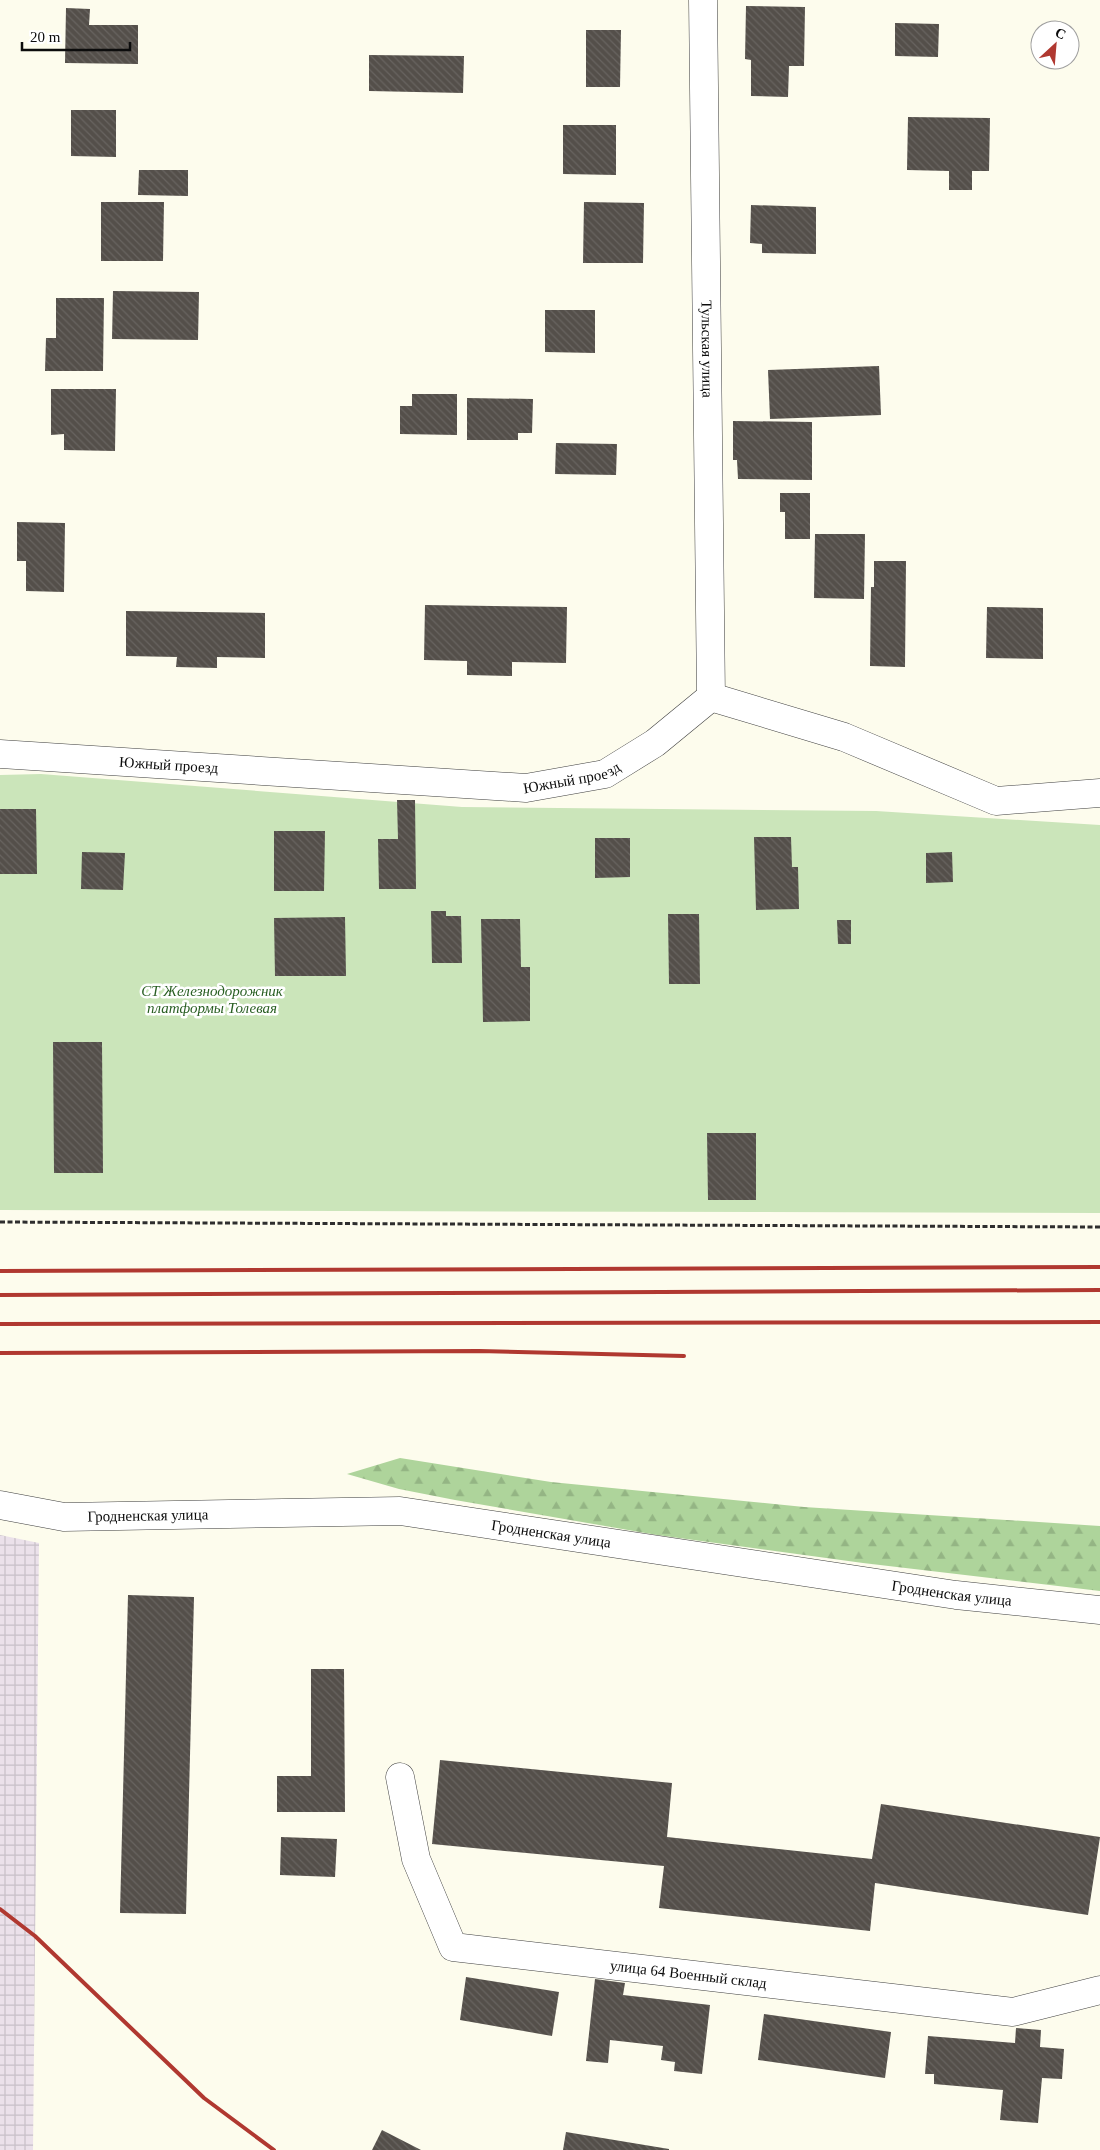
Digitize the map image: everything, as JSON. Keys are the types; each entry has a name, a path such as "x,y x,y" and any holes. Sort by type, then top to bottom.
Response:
{"street":[{"name":"Тульская улица","path":"703,0 711,697"},
{"name":"Южный проезд","path":"0,754 526,788 604,774 655,744 711,697"},
{"path":"711,697 844,737 996,802 1100,793"},
{"name":"Гродненская улица","path":"0,1505 64,1517 400,1511 956,1595 1100,1610"},
{"name":"улица 64 Военный склад","path":"400,1777 416,1859 453,1946 1013,2012 1100,1990"}],"path":[{"path":"0,1222 1100,1227"}],"shaded area":[{"path":"0,1535 39,1543 33,2150 0,2150"}],"green space":[{"name":"СТ Железнодорожник платформы Толевая","path":"41,774 462,807 876,811 1100,825 1100,1213 0,1210 0,775"},
{"path":"400,1458 551,1482 804,1507 1100,1526 1100,1591 863,1563 657,1535 399,1489 347,1474"}],"building":[{"path":"746,6 805,7 804,66 789,66 788,97 751,96 751,60 745,59"},
{"path":"66,8 90,9 89,25 138,25 138,64 65,63"},
{"path":"895,23 939,24 938,57 895,56"},
{"path":"586,30 621,30 620,87 586,87"},
{"path":"369,55 464,56 463,93 369,91"},
{"path":"71,110 116,110 116,157 71,156"},
{"path":"908,117 990,118 989,171 972,171 972,190 949,190 949,171 907,170"},
{"path":"563,125 616,125 616,175 563,174"},
{"path":"139,170 188,170 188,196 138,195"},
{"path":"101,202 164,202 163,261 101,261"},
{"path":"584,202 644,203 643,263 583,263"},
{"path":"751,205 816,207 816,254 762,253 762,244 750,243"},
{"path":"113,291 199,292 198,340 112,339"},
{"path":"56,298 104,298 103,371 45,371 46,338 56,338"},
{"path":"545,310 595,310 595,353 545,352"},
{"path":"879,366 881,415 770,419 768,370"},
{"path":"51,389 116,389 115,451 64,450 64,434 51,435"},
{"path":"412,394 457,394 457,435 400,434 400,406 412,406"},
{"path":"467,398 533,399 532,433 518,433 518,440 467,440"},
{"path":"733,421 812,422 812,480 738,479 737,460 733,460"},
{"path":"556,443 617,444 616,475 555,474"},
{"path":"780,493 810,493 810,539 785,539 785,512 780,512"},
{"path":"17,522 65,523 64,592 26,591 26,561 17,561"},
{"path":"815,534 865,534 864,599 814,598"},
{"path":"874,561 906,561 905,667 870,666 871,587 874,587"},
{"path":"425,605 567,607 566,663 512,662 512,676 467,675 467,661 424,660"},
{"path":"987,607 1043,608 1043,659 986,658"},
{"path":"126,611 265,613 265,658 217,657 217,668 176,667 177,657 126,656"},
{"path":"397,800 415,800 416,889 379,889 378,839 398,839"},
{"path":"0,809 36,809 37,874 0,874"},
{"path":"274,831 325,831 324,891 274,891"},
{"path":"754,837 791,837 792,867 798,867 799,909 756,910"},
{"path":"595,838 630,838 630,877 595,878"},
{"path":"82,852 125,853 123,890 81,889"},
{"path":"952,852 953,882 926,883 926,853"},
{"path":"431,911 446,911 446,916 461,916 462,963 432,963"},
{"path":"668,914 699,914 700,984 669,984"},
{"path":"345,917 346,976 275,976 274,918"},
{"path":"481,919 520,919 521,967 530,967 530,1021 483,1022"},
{"path":"837,920 851,920 851,944 838,944"},
{"path":"53,1042 102,1042 103,1173 54,1173"},
{"path":"707,1133 756,1133 756,1200 708,1200"},
{"path":"128,1595 194,1597 186,1914 120,1913"},
{"path":"311,1669 344,1669 345,1812 277,1812 277,1776 311,1776"},
{"path":"440,1760 672,1783 667,1837 872,1859 881,1804 1100,1837 1088,1915 875,1883 870,1931 659,1908 664,1866 432,1844"},
{"path":"281,1837 337,1839 335,1877 280,1875"},
{"path":"466,1977 559,1992 552,2036 460,2020"},
{"path":"595,1979 625,1983 623,1995 710,2005 702,2074 674,2071 675,2062 661,2060 663,2046 610,2040 608,2063 586,2061"},
{"path":"764,2014 891,2032 885,2078 758,2060"},
{"path":"1016,2028 1041,2030 1040,2047 1064,2049 1062,2079 1042,2078 1038,2123 1000,2120 1003,2090 934,2084 934,2074 925,2074 928,2036 1015,2043"},
{"path":"382,2130 421,2150 372,2150"},
{"path":"566,2132 669,2149 669,2150 563,2150"}],"railway":[{"path":"0,1271 1100,1267"},
{"path":"0,1295 1100,1290"},
{"path":"0,1324 1100,1322"},
{"path":"0,1353 479,1351 684,1356"},
{"path":"0,1909 35,1936 204,2098 274,2150"}]}
